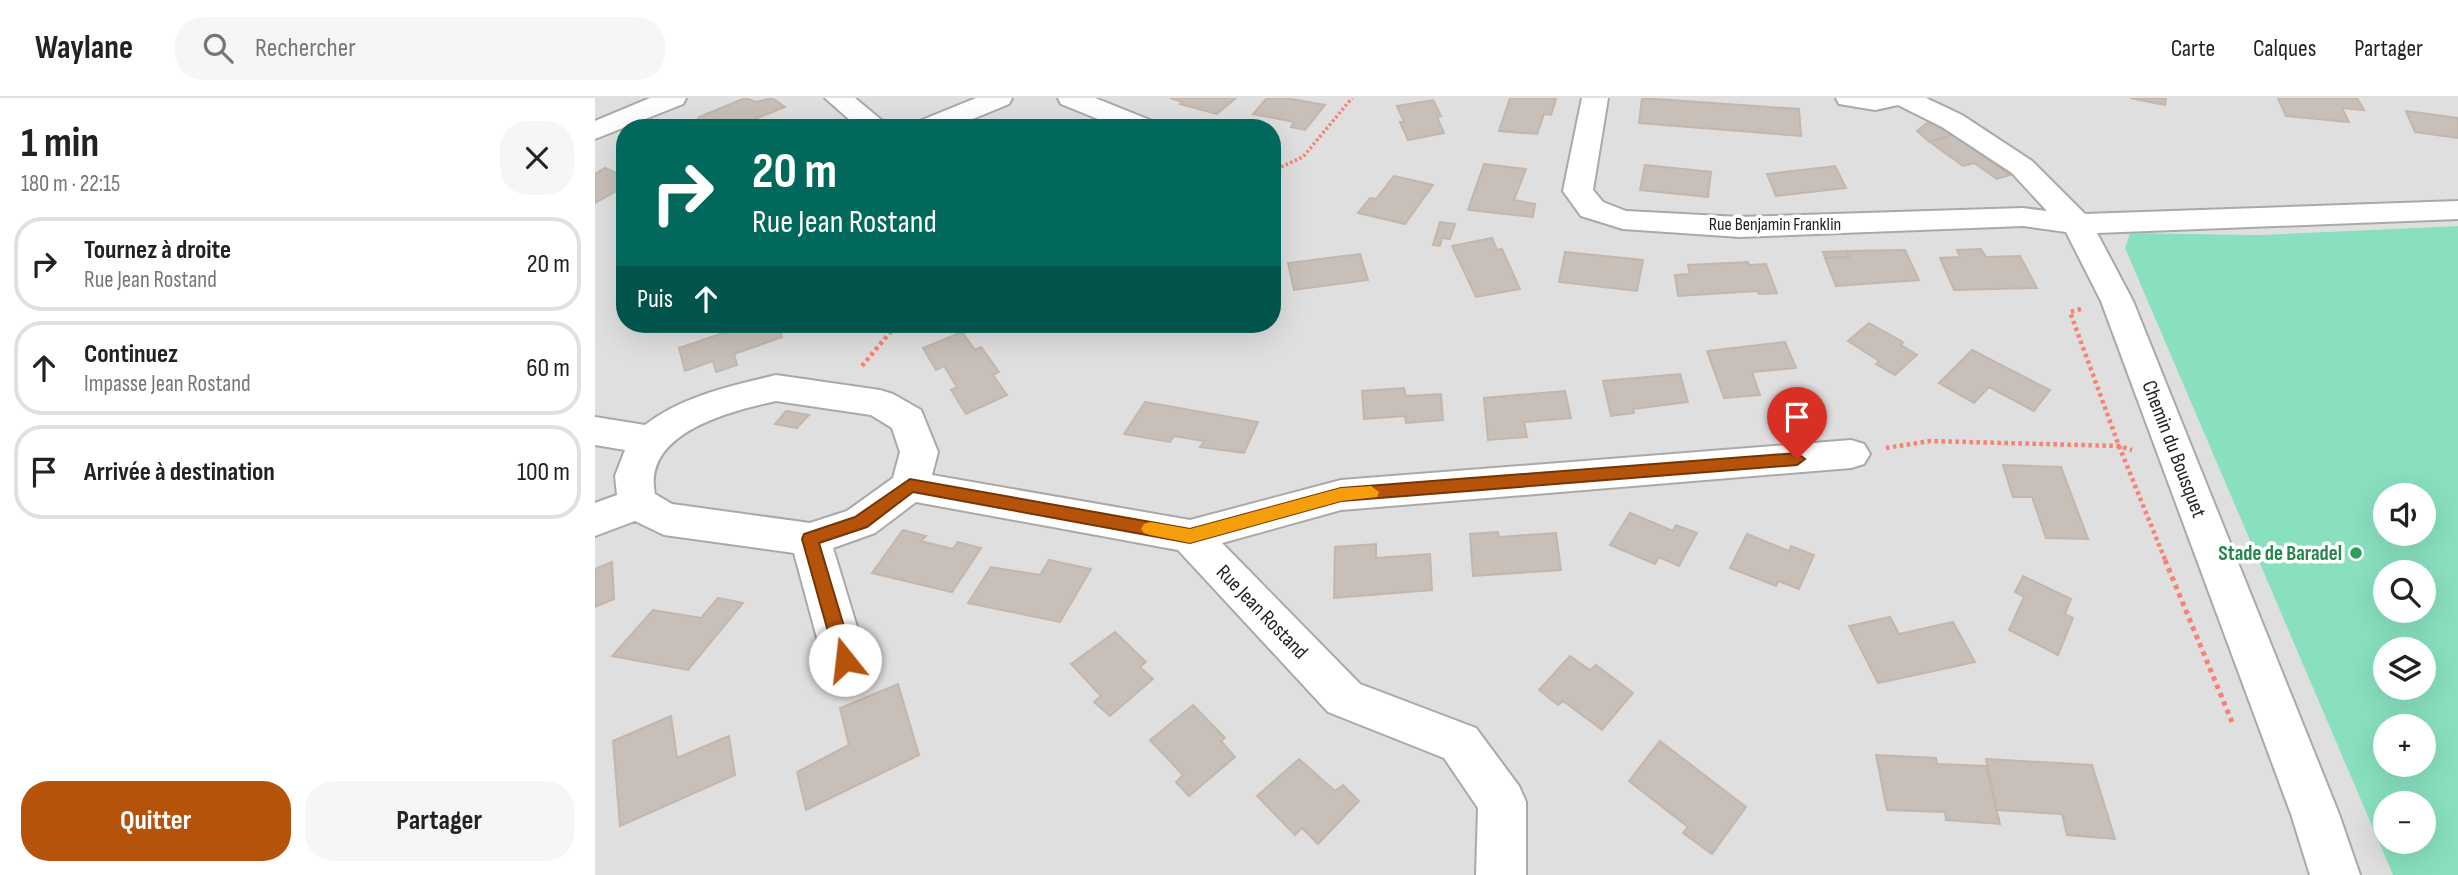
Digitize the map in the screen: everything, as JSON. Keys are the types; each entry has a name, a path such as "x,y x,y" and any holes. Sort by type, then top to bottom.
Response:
{"street":[{"path":"623,119 673,98"},
{"path":"838,98 865,119"},
{"path":"949,119 999,98"},
{"path":"1071,98 1123,119"},
{"name":"Rue Benjamin Franklin","path":"1595,98 1578,191 1592,209 1623,220 1740,227 2023,217 2077,224"},
{"path":"1849,98 1875,102 1894,98"},
{"name":"Chemin du Bousquet","path":"1904,98 1952,121 2022,167 2077,224 2117,301 2319,824 2335,875"},
{"path":"595,131 616,122"},
{"path":"2077,224 2458,210"},
{"path":"776,388 836,396 880,402 908,420 919,452 910,486 861,522 810,539 664,519 638,503 634,477 649,440 684,417 729,399 776,388"},
{"path":"595,431 649,440"},
{"path":"910,486 1190,536 1341,495 1851,454"},
{"path":"595,520 638,503"},
{"name":"Rue Jean Rostand","path":"1190,536 1344,698 1460,743 1502,802 1501,875"},
{"path":"810,539 845,660"}],"path":[{"path":"1281,167 1303,157 1352,98"},
{"path":"836,396 889,333"},
{"path":"1851,454 1930,441 2119,446 2180,464"}],"shaded area":[{"path":"595,98 2458,98 2458,226 2260,235 2130,233 2125,248 2373,828 2373,854 2384,854 2393,875 595,875"}],"green space":[{"name":"Stade de Baradel","path":"2458,226 2458,875 2393,875 2384,854 2436,854 2436,791 2373,791 2373,828 2125,248 2130,233 2260,235"}],"building":[{"path":"745,98 756,102 772,98 785,107 755,119 698,119"},
{"path":"1170,98 1236,98 1217,114 1180,104 1183,102"},
{"path":"1267,98 1286,98 1325,105 1305,130 1291,127 1294,122 1253,114"},
{"path":"1510,98 1556,99 1551,115 1544,114 1537,134 1499,131"},
{"path":"1642,98 1799,109 1801,136 1639,123"},
{"path":"2130,98 2166,98 2165,105"},
{"path":"2278,98 2357,98 2364,110 2342,108 2349,122 2286,116"},
{"path":"1433,100 1441,116 1437,117 1444,133 1408,140 1397,106"},
{"path":"2406,111 2458,118 2458,138 2415,132"},
{"path":"1927,123 1954,134 1930,142 1917,131"},
{"path":"1954,134 2010,175 1997,179 1974,163 1963,166 1930,142"},
{"path":"1484,164 1526,169 1514,200 1535,204 1533,217 1468,210"},
{"path":"1645,165 1711,172 1708,197 1640,190"},
{"path":"1835,166 1846,188 1776,196 1767,174"},
{"path":"605,168 616,173 616,191 595,203 595,174"},
{"path":"1394,176 1433,185 1405,224 1358,213 1370,198 1376,199"},
{"path":"1440,222 1455,224 1450,239 1442,238 1440,246 1433,245"},
{"path":"1492,238 1497,250 1502,249 1520,289 1476,297 1452,246"},
{"path":"1981,249 1986,257 2020,256 2037,288 1954,290 1940,258 1960,257 1957,250"},
{"path":"1905,250 1919,280 1836,286 1825,258 1849,257 1847,251"},
{"path":"1847,251 1849,257 1825,258 1823,252"},
{"path":"1565,252 1643,260 1637,291 1559,282"},
{"path":"1360,254 1368,280 1294,290 1288,263"},
{"path":"1748,262 1749,265 1766,264 1777,293 1759,294 1758,291 1678,296 1675,275 1690,274 1688,265"},
{"path":"1869,323 1903,342 1901,345 1917,355 1895,375 1876,364 1879,361 1848,341"},
{"path":"723,333 781,333 782,337 734,354 737,365 716,372 713,361 685,371 679,348"},
{"path":"963,333 975,350 981,347 999,372 993,375 1007,395 966,414 951,390 957,387 944,366 936,370 923,348"},
{"path":"1785,342 1796,368 1752,372 1760,395 1724,398 1707,351"},
{"path":"1972,350 2050,390 2034,411 1989,387 1974,403 1939,383"},
{"path":"1680,374 1688,402 1633,409 1634,413 1611,416 1603,381"},
{"path":"1404,388 1406,396 1441,394 1443,420 1406,423 1405,416 1364,419 1362,391"},
{"path":"1565,391 1571,418 1524,422 1527,437 1488,440 1484,398"},
{"path":"1145,402 1258,422 1244,453 1200,447 1204,441 1174,436 1170,442 1124,434"},
{"path":"786,411 809,415 797,428 775,424"},
{"path":"2003,465 2061,467 2088,539 2046,538 2032,497 2013,497"},
{"path":"1630,513 1673,531 1676,525 1697,533 1679,566 1659,557 1655,564 1610,545"},
{"path":"903,530 926,536 921,541 953,549 958,542 981,548 952,592 872,573"},
{"path":"1498,532 1499,537 1556,533 1561,570 1473,576 1470,534"},
{"path":"1747,534 1789,551 1791,546 1814,555 1799,589 1778,581 1776,586 1730,568"},
{"path":"1376,544 1376,558 1430,554 1432,590 1334,598 1335,547"},
{"path":"1049,560 1091,569 1060,622 968,603 991,567 1040,575"},
{"path":"612,562 614,599 595,607 595,569"},
{"path":"2023,576 2071,599 2065,614 2073,618 2058,655 2009,630 2024,597 2015,592"},
{"path":"718,598 743,603 688,670 612,656 653,610 701,618"},
{"path":"1890,617 1899,634 1953,622 1975,662 1878,683 1849,626"},
{"path":"1115,632 1146,662 1140,667 1153,679 1110,716 1094,702 1101,696 1071,664"},
{"path":"1570,656 1590,670 1596,665 1633,693 1602,730 1563,701 1558,705 1539,690"},
{"path":"898,684 919,755 806,810 797,772 849,745 840,708"},
{"path":"1193,705 1225,738 1221,741 1235,757 1189,796 1176,782 1183,775 1150,740"},
{"path":"671,716 677,758 729,736 735,775 620,826 613,741"},
{"path":"1660,741 1746,807 1712,854 1683,833 1688,827 1629,781"},
{"path":"1876,755 1936,758 1937,764 1986,766 2000,824 1946,820 1945,812 1887,810"},
{"path":"1299,759 1335,791 1343,785 1359,801 1318,844 1302,828 1295,835 1257,796"},
{"path":"1986,759 2092,765 2115,839 2067,835 2062,814 1997,810"}],"slow traffic":[{"path":"1150,529 1190,536 1341,495 1371,492"}],"place":[{"name":"Stade de Baradel","path":"2356,553"}],"route":[{"path":"845,660 810,539 861,522 910,486 1190,536 1341,495 1797,459"}]}
